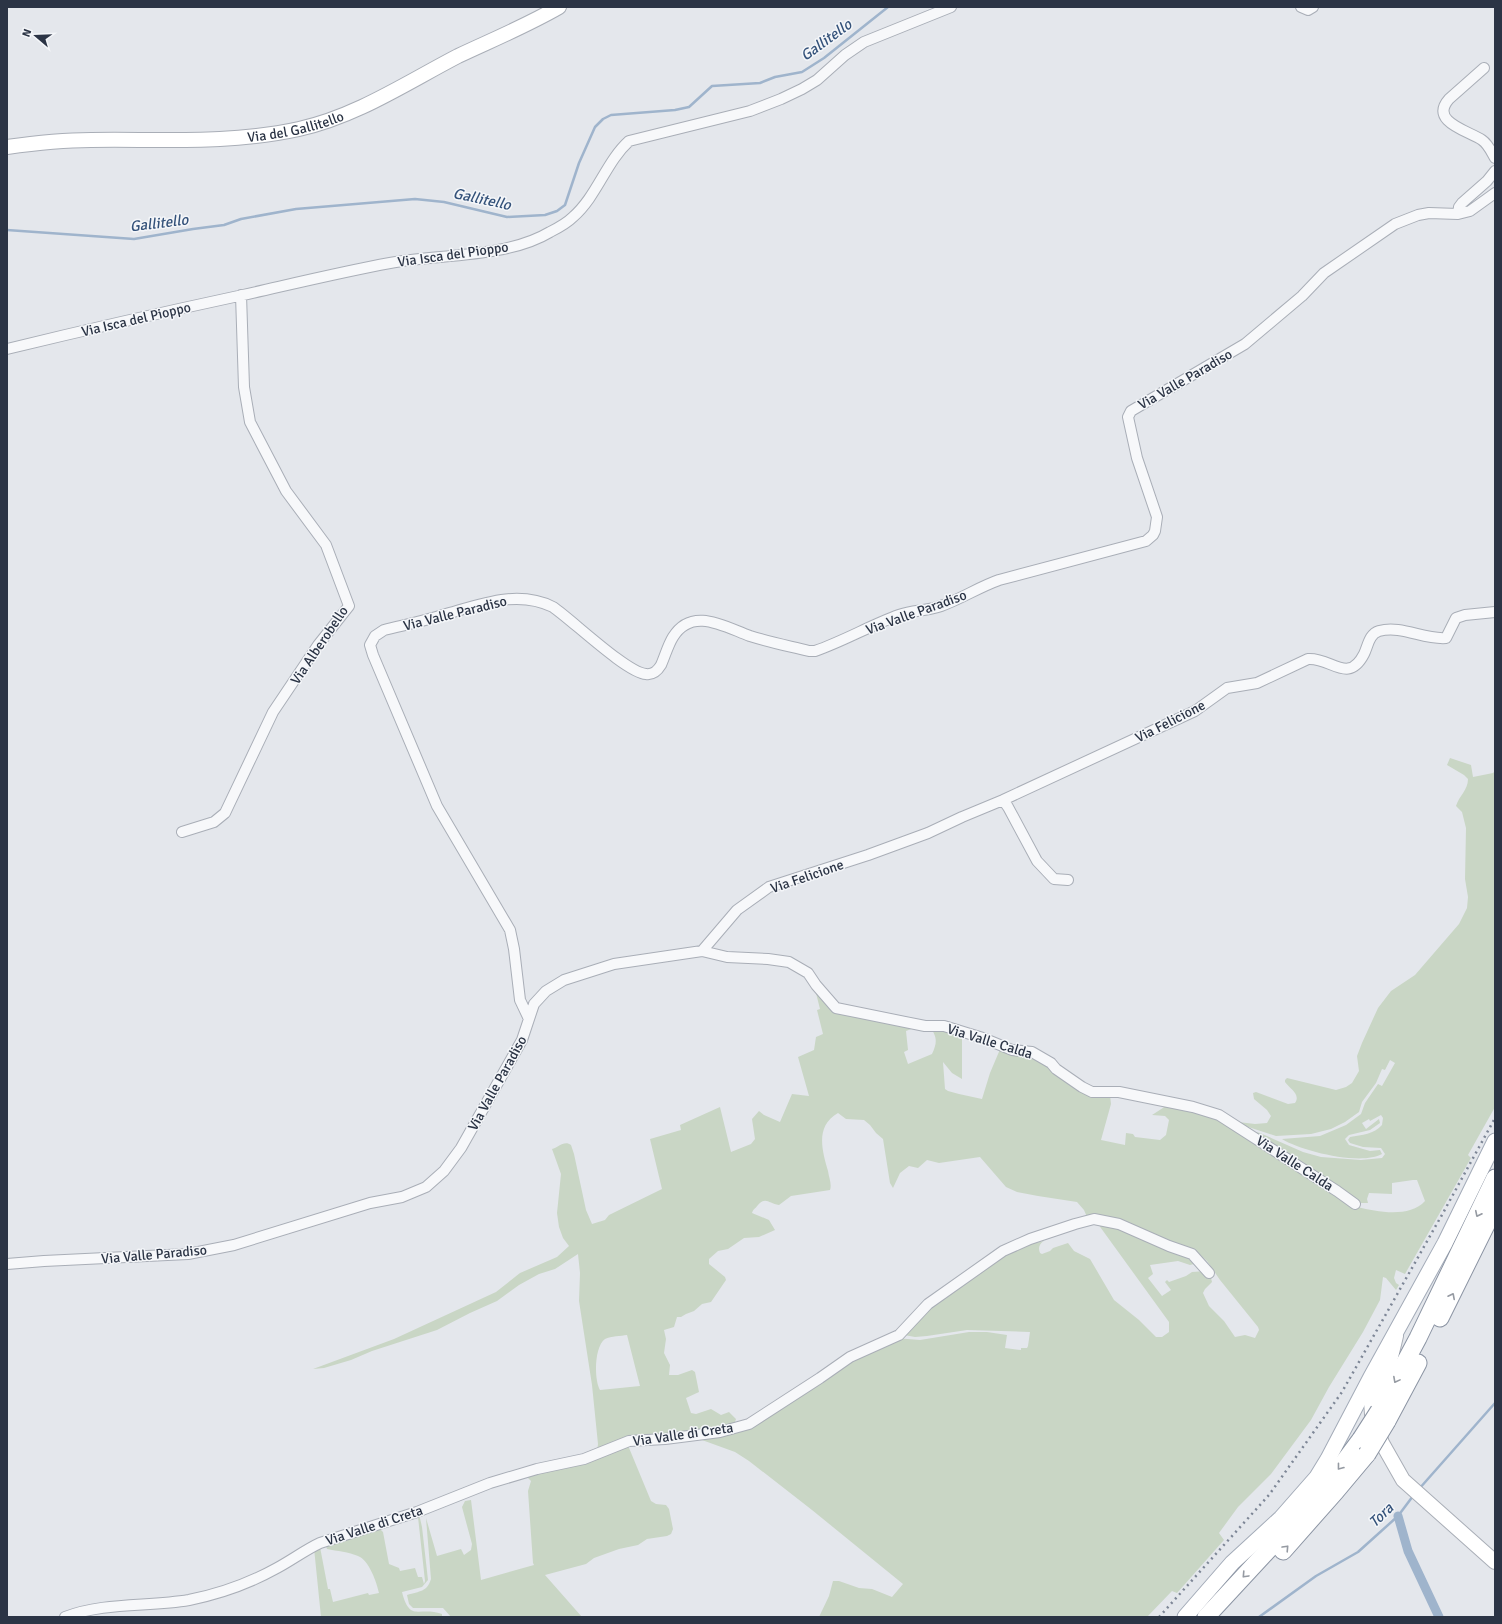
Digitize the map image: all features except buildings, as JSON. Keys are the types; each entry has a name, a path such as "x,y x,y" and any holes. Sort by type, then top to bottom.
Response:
{"highway":[{"path":"1383,1416 1418,1338 1495,1178"},
{"path":"1221,1617 1302,1531 1364,1446 1383,1416 1456,1289 1495,1207"},
{"path":"1206,1617 1364,1446"}],"main road":[{"path":"1185,1617 1232,1563 1281,1518 1317,1478 1445,1243 1495,1141"}],"street":[{"name":"Via del Gallitello","path":"7,147 45,142 84,140 198,140 253,136 299,128 343,115 373,102 426,73 559,7"},
{"name":"Via Isca del Pioppo","path":"7,349 241,295 393,263 495,250 525,243 549,233 573,218 586,204 620,149 629,140 750,111 781,99 802,90 817,80 845,55 864,42 951,7"},
{"path":"1301,7 1308,10 1313,7"},
{"path":"1484,68 1447,102 1444,112 1447,118 1455,126 1486,143 1495,158"},
{"path":"1458,214 1459,206 1487,181 1495,171"},
{"name":"Via Valle Paradiso","path":"7,1264 188,1254 234,1245 370,1203 402,1197 426,1186 444,1171 460,1148 522,1040 529,1020 520,1000 514,949 510,930 437,806 376,662 370,645 375,636 384,630 486,603 506,599 524,598 540,601 553,606 624,664 640,673 651,674 659,669 672,637 682,627 694,621 706,620 751,636 809,651 815,651 901,614 928,610 942,606 969,594 980,587 999,580 1146,541 1150,539 1155,531 1156,517 1137,458 1128,421 1128,414 1130,411 1245,344 1302,296 1324,273 1395,224 1418,215 1429,213 1458,214 1470,211 1495,193"},
{"name":"Via Alberobello","path":"182,832 214,822 225,813 274,712 318,645 349,606 326,545 286,490 250,422 244,387 241,295"},
{"name":"Via Felicione","path":"702,951 737,910 770,887 868,855 920,836 1003,800 1195,711 1227,688 1257,684 1308,659 1317,658 1331,665 1348,669 1357,665 1365,653 1370,639 1377,632 1385,630 1401,631 1446,638 1456,618 1464,615 1495,612"},
{"path":"1003,800 1037,861 1054,879 1068,880"},
{"path":"529,1020 534,1004 546,991 564,980 614,964 702,951"},
{"name":"Via Valle Calda","path":"702,951 727,957 768,959 789,962 808,972 816,985 836,1008 925,1026 944,1026 983,1038 1012,1050 1032,1052 1050,1063 1082,1087 1092,1092 1119,1092 1193,1107 1219,1115 1355,1204"},
{"name":"Via Valle di Creta","path":"65,1617 77,1612 100,1608 187,1600 210,1595 243,1584 277,1568 320,1543 417,1512 490,1483 537,1469 584,1459 629,1441 665,1439 720,1432 748,1424 850,1357 898,1335 928,1304 1002,1251 1074,1224 1094,1219 1119,1224 1169,1246 1192,1254 1209,1273"},
{"path":"1396,1331 1391,1357 1371,1401 1372,1414 1382,1443 1404,1480 1495,1562"}],"green space":[{"path":"1450,758 1471,765 1473,777 1493,773 1495,771 1495,1107 1468,1155 1471,1158 1405,1274 1396,1270 1394,1278 1396,1283 1399,1285 1396,1290 1386,1278 1383,1277 1380,1300 1363,1332 1329,1387 1311,1420 1271,1474 1238,1507 1219,1533 1224,1540 1177,1593 1172,1591 1147,1617 819,1617 829,1596 833,1581 839,1581 859,1588 872,1589 892,1597 903,1584 749,1461 735,1452 691,1436 734,1429 830,1373 895,1338 920,1340 969,1332 987,1332 1007,1335 1005,1348 1021,1350 1021,1348 1027,1348 1030,1332 967,1330 915,1337 904,1335 901,1330 1002,1254 1031,1241 1036,1243 1044,1241 1041,1243 1039,1248 1040,1253 1042,1254 1053,1248 1068,1243 1074,1251 1090,1259 1114,1300 1139,1320 1156,1337 1162,1337 1169,1332 1169,1322 1098,1224 1099,1219 1087,1217 1084,1210 1077,1202 1017,1192 1006,1187 980,1157 939,1163 927,1160 918,1168 909,1166 900,1173 893,1188 890,1183 883,1139 864,1120 846,1119 838,1113 831,1118 826,1125 822,1139 822,1147 831,1183 830,1190 791,1196 779,1205 768,1201 761,1202 752,1213 769,1220 775,1230 759,1237 744,1238 728,1249 718,1251 709,1259 709,1264 725,1277 726,1280 711,1302 702,1304 694,1311 681,1317 677,1317 674,1327 664,1330 666,1339 664,1353 670,1365 669,1375 678,1375 692,1370 695,1372 699,1392 686,1398 691,1413 696,1414 711,1409 721,1415 729,1412 736,1419 734,1425 597,1452 598,1444 592,1385 579,1301 580,1273 578,1254 555,1269 539,1274 519,1285 497,1301 437,1330 372,1351 351,1360 324,1368 313,1369 394,1339 496,1292 520,1273 557,1257 569,1246 563,1238 559,1227 557,1213 561,1174 552,1149 566,1143 571,1145 586,1210 592,1224 605,1220 609,1215 662,1189 650,1139 681,1130 680,1125 720,1107 731,1152 751,1144 755,1139 752,1119 759,1111 764,1115 780,1122 792,1094 809,1096 798,1057 814,1050 816,1037 823,1034 817,1010 820,1009 815,989 833,1004 922,1025 906,1031 908,1050 904,1052 908,1064 932,1054 936,1040 934,1033 929,1026 962,1037 962,1079 952,1073 943,1062 945,1089 948,1091 982,1099 990,1073 1001,1047 1027,1053 1065,1076 1110,1095 1111,1104 1101,1140 1125,1145 1126,1133 1133,1134 1135,1137 1160,1140 1166,1135 1169,1120 1165,1116 1152,1115 1169,1104 1208,1115 1229,1126 1358,1207 1374,1211 1402,1212 1419,1206 1425,1201 1417,1180 1392,1183 1392,1194 1369,1193 1367,1199 1368,1203 1360,1203 1247,1130 1260,1133 1303,1152 1321,1157 1361,1160 1382,1158 1385,1154 1381,1148 1363,1147 1350,1143 1348,1140 1350,1137 1368,1134 1379,1128 1382,1125 1383,1118 1381,1115 1370,1121 1369,1119 1362,1123 1366,1129 1379,1119 1380,1123 1370,1130 1349,1135 1345,1139 1349,1145 1370,1151 1380,1150 1382,1154 1372,1157 1346,1158 1331,1156 1291,1144 1282,1139 1320,1136 1346,1125 1361,1114 1365,1103 1378,1084 1382,1086 1395,1063 1390,1060 1385,1070 1382,1069 1376,1083 1362,1102 1359,1112 1345,1122 1331,1129 1311,1134 1276,1136 1230,1121 1255,1124 1267,1123 1271,1116 1267,1110 1254,1099 1253,1093 1256,1092 1288,1104 1295,1103 1297,1097 1285,1082 1287,1078 1336,1090 1346,1087 1352,1083 1359,1071 1357,1056 1378,1008 1391,991 1415,975 1459,924 1467,908 1468,897 1465,879 1466,828 1462,812 1456,806 1467,786 1468,779 1447,765","holes":["1100,1219 1135,1226 1199,1254 1207,1261 1220,1280 1258,1327 1259,1330 1255,1338 1245,1335 1235,1337 1224,1321 1209,1306 1203,1293 1212,1282 1206,1271 1192,1272 1186,1276 1169,1282 1167,1280 1165,1282 1171,1290 1162,1296 1148,1278 1153,1274 1150,1265 1178,1261 1190,1265 1202,1262","627,1335 640,1386 600,1390 597,1379 596,1364 601,1343 605,1339"]},
{"path":"627,1443 651,1501 656,1504 666,1505 669,1509 673,1529 671,1534 667,1536 647,1539 638,1545 619,1549 594,1558 586,1564 545,1575 582,1617 451,1617 443,1608 413,1608 409,1604 407,1595 425,1589 431,1579 426,1518 437,1556 461,1549 464,1555 471,1550 472,1544 462,1507 465,1501 471,1500 481,1580 534,1565 528,1491 531,1481 527,1477"},
{"path":"419,1514 422,1527 428,1580 422,1587 402,1592 405,1602 412,1610 416,1612 434,1612 442,1614 442,1617 321,1617 314,1548 320,1547 328,1589 330,1589 333,1602 368,1593 369,1595 379,1593 372,1572 362,1558 327,1549 326,1546 380,1529 383,1532 389,1564 399,1568 400,1571 415,1568 418,1577 422,1577 424,1584 425,1581 418,1517 388,1526"}],"waterway":[{"name":"Gallitello","path":"7,230 134,239 224,225 241,219 296,209 415,199 444,202 507,217 545,215 557,211 565,205 579,163 595,127 603,119 611,115 675,110 689,107 712,86 760,83 775,77 802,72 824,58 888,7"},
{"name":"Tora","path":"1419,1489 1495,1403"},
{"name":"Tora","path":"1259,1617 1316,1576 1358,1552 1398,1516 1413,1496"},
{"path":"1398,1516 1408,1551 1439,1617"}],"railway":[{"path":"1159,1617 1269,1495 1342,1392 1495,1118"}]}
